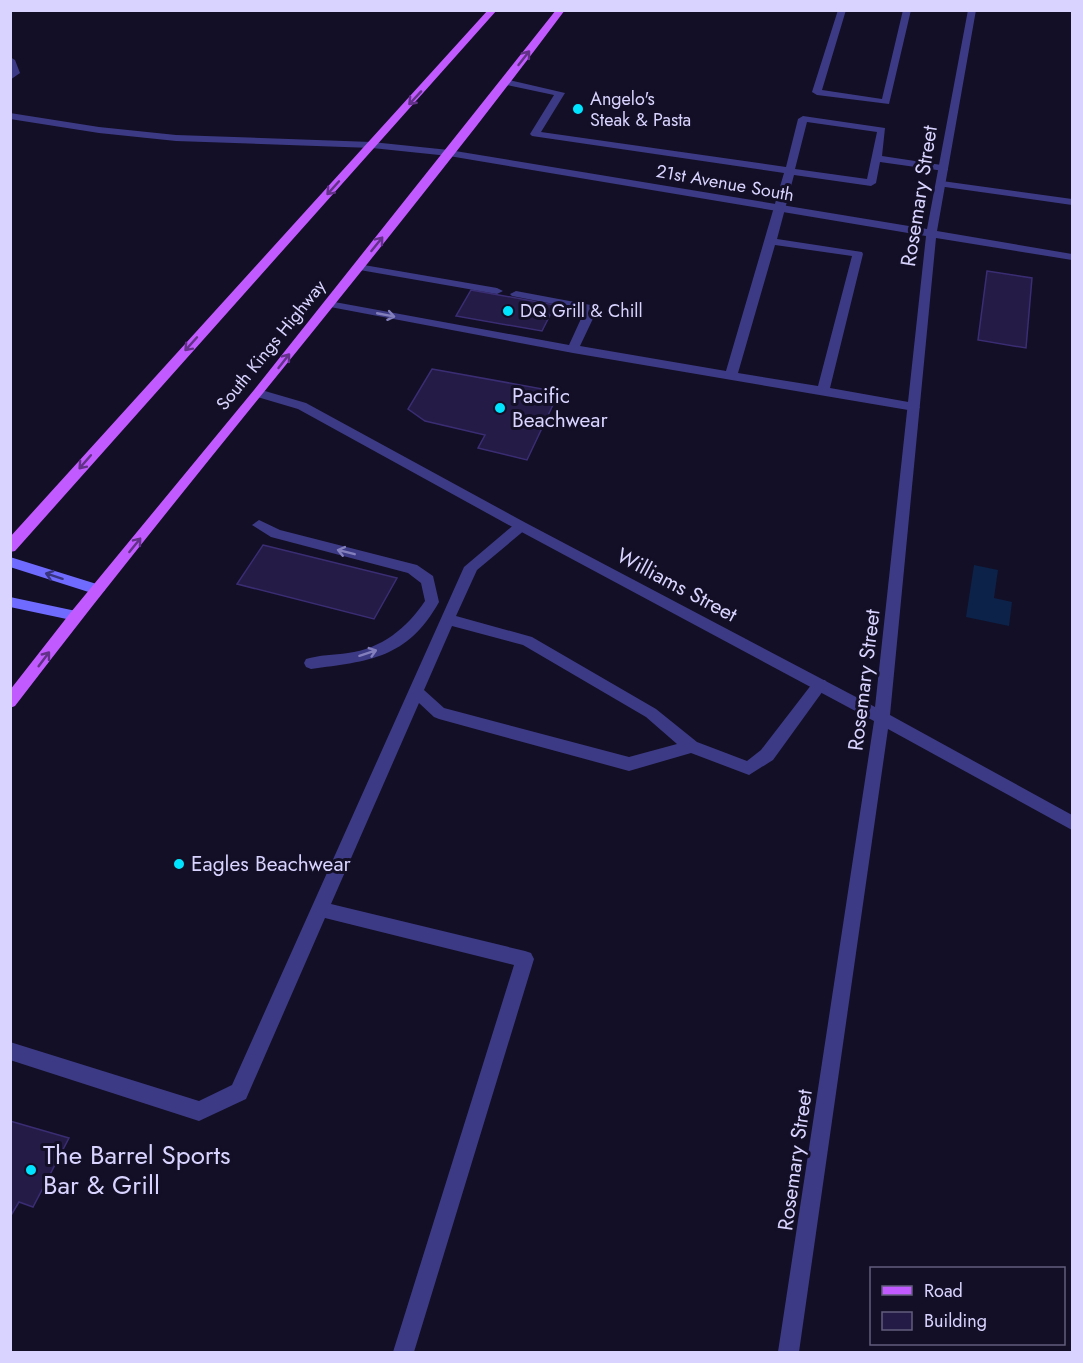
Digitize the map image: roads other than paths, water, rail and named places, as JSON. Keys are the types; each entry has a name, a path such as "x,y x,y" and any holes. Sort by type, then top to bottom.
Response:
{"main road":[{"path":"10,548 88,458 493,10"},
{"name":"South Kings Highway","path":"10,702 76,616 258,393 561,10"},
{"path":"10,562 98,590"},
{"path":"10,602 76,616"}],"street":[{"path":"842,10 817,92 886,102 907,10"},
{"name":"Rosemary Street","path":"788,1353 882,718 931,235 972,10"},
{"path":"10,60 15,73 10,77"},
{"path":"505,82 560,93 534,134 788,171 871,183 882,130 803,119 788,171 780,209 731,375"},
{"name":"21st Avenue South","path":"10,116 99,130 176,138 372,145 449,153 1072,257"},
{"path":"876,158 944,168"},
{"path":"942,184 1072,202"},
{"path":"771,241 858,254 823,391"},
{"path":"358,267 497,291"},
{"path":"516,294 592,308 573,349"},
{"path":"329,304 573,349 914,407"},
{"name":"Williams Street","path":"258,393 302,406 520,526 820,684 1072,823"},
{"path":"259,525 276,534 412,569 428,580 432,602 421,620 393,643 368,655 311,663"},
{"path":"10,1051 199,1111 239,1092 471,567 520,526"},
{"path":"449,620 527,641 651,713 691,747 749,768 767,755 820,684"},
{"path":"415,690 439,713 629,764 691,747"},
{"path":"320,909 525,959 403,1353"}],"water":[{"path":"974,565 998,570 994,598 1012,602 1009,626 966,617"}],"place":[{"name":"Angelo's Steak & Pasta","path":"578,109"},
{"name":"DQ Grill & Chill","path":"508,311"},
{"name":"Pacific Beachwear","path":"500,408"},
{"name":"Eagles Beachwear","path":"179,864"},
{"name":"The Barrel Sports Bar & Grill","path":"31,1170"}]}
